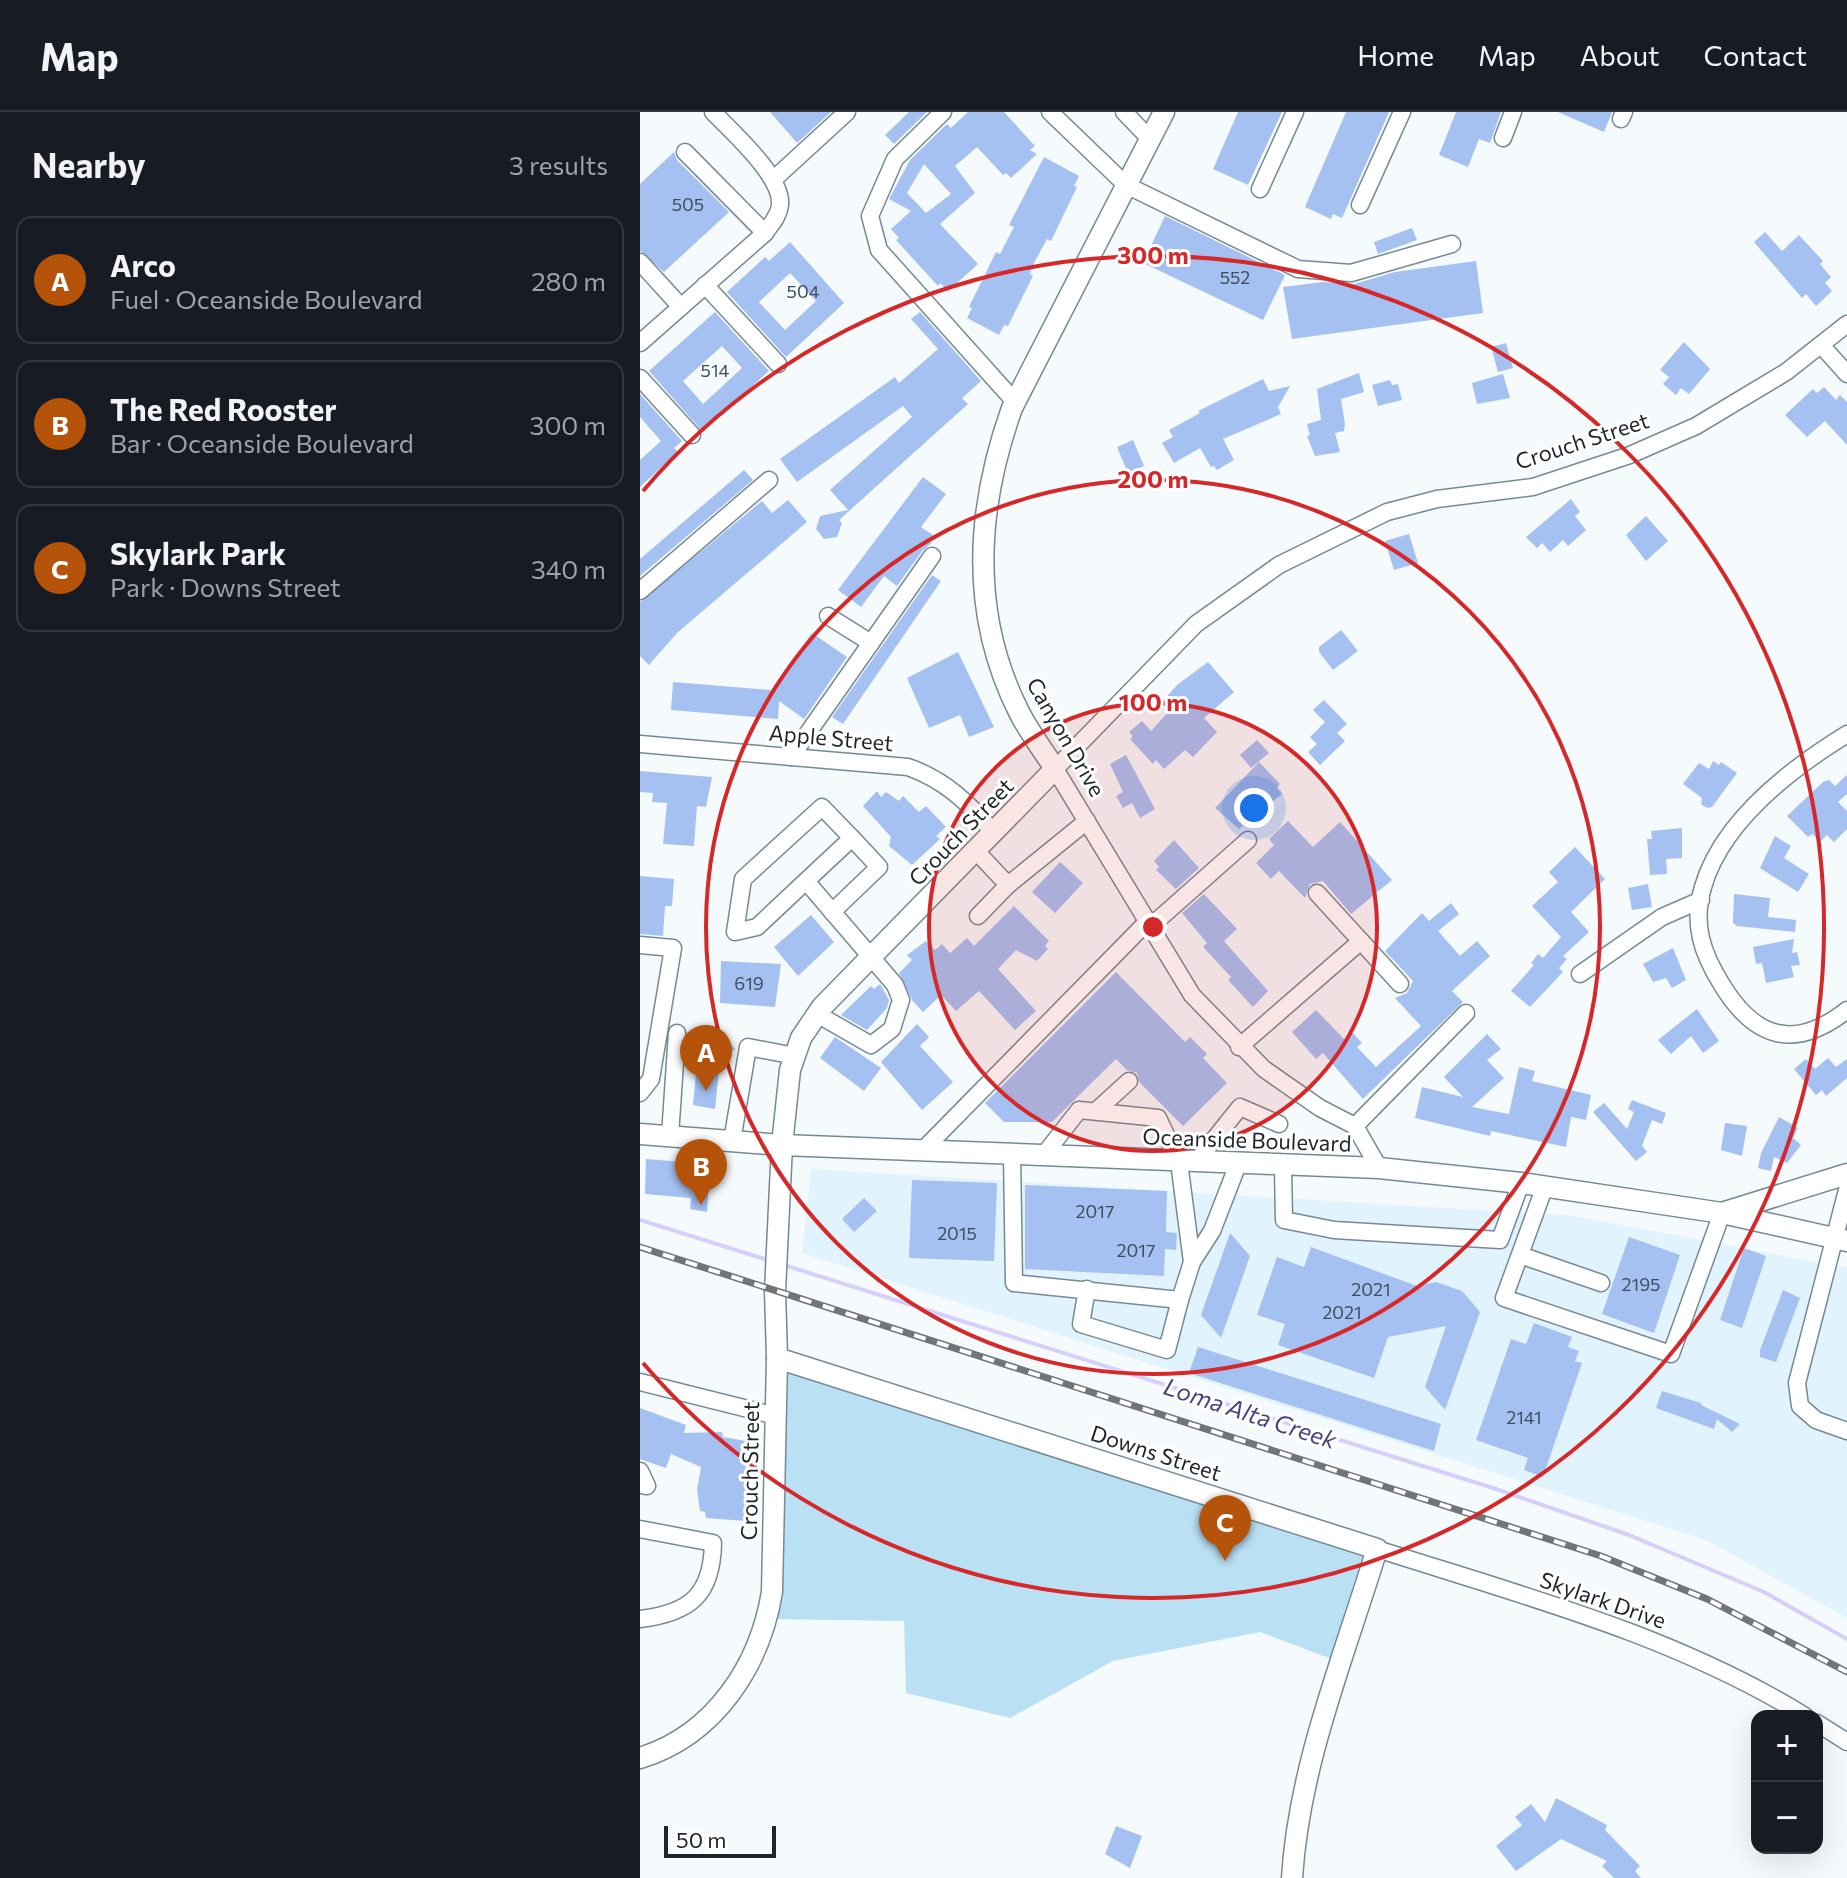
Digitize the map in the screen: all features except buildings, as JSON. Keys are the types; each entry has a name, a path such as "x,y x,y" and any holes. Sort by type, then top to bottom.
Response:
{"main road":[{"name":"Canyon Drive","path":"1055,769 1019,712 997,655 981,581 984,516 1001,439 1015,402 1164,112"},
{"name":"Crouch Street","path":"640,1758 691,1733 716,1710 745,1676 767,1619 772,1592 777,1242 782,1145 790,1070 795,1056 817,1014 1055,769"},
{"name":"Oceanside Boulevard","path":"640,1134 782,1145 1379,1168 1545,1186 1722,1213 1841,1240"},
{"path":"1722,1213 1847,1174"},
{"name":"Downs Street","path":"777,1358 1377,1549"},
{"path":"1292,1878 1296,1826 1306,1780 1377,1549"}],"street":[{"path":"774,179 847,112"},
{"path":"943,112 895,159 870,216 879,250 1015,402"},
{"path":"1050,112 1126,185 1298,269 1351,273 1452,244"},
{"path":"1124,112 1150,139"},
{"path":"1260,189 1295,112"},
{"path":"1360,205 1402,112"},
{"path":"1503,138 1513,112"},
{"path":"640,343 765,233 778,214 781,201 774,179 719,114"},
{"path":"685,152 765,233"},
{"path":"640,262 681,307"},
{"path":"705,285 778,364"},
{"name":"Crouch Street","path":"1055,769 1196,624 1279,565 1387,512 1437,499 1533,487 1630,455 1696,426 1786,372 1847,324"},
{"path":"1821,345 1847,374"},
{"path":"640,378 692,435"},
{"path":"640,591 769,480"},
{"path":"791,757 932,556"},
{"path":"828,616 871,643"},
{"path":"1847,734 1804,761 1753,806 1726,841 1703,886 1697,932 1708,962 1738,1011 1751,1022 1779,1034 1796,1035 1833,1021 1847,1010"},
{"name":"Apple Street","path":"640,744 908,767 933,776 968,802 994,833"},
{"name":"Canyon Drive","path":"1055,769 1192,995 1239,1047 1320,1108 1355,1126"},
{"path":"832,912 879,867 852,838 822,807 743,879 735,932 757,927 852,838"},
{"path":"978,916 1008,885 1087,821"},
{"path":"922,1151 1149,924 1248,840"},
{"path":"976,851 1008,885"},
{"path":"806,881 901,996 896,1022 887,1036 867,1045 817,1014"},
{"path":"1317,893 1400,984"},
{"path":"1580,974 1662,917 1701,900"},
{"path":"1239,1047 1361,941"},
{"path":"640,945 673,948 651,1079 640,1093"},
{"path":"1379,1168 1355,1126 1466,1013"},
{"path":"670,1136 677,1033"},
{"path":"732,1141 748,1047 795,1056"},
{"path":"1096,1111 1129,1081"},
{"path":"1188,1162 1240,1107 1279,1124"},
{"path":"1043,1156 1079,1110 1158,1118 1188,1162 1192,1262"},
{"path":"1012,1155 1014,1283 1180,1300"},
{"path":"1087,1289 1081,1324 1167,1350 1192,1262 1212,1231 1238,1164"},
{"path":"1283,1166 1284,1220 1334,1230 1500,1240 1521,1183"},
{"path":"1545,1186 1504,1298 1671,1354 1722,1213"},
{"path":"1847,1190 1841,1240 1797,1383 1800,1406 1816,1420 1847,1431"},
{"path":"1520,1255 1601,1283"},
{"path":"640,1382 776,1416"},
{"path":"640,1471 647,1486 640,1485"},
{"path":"640,1529 713,1543 712,1572 705,1590 691,1603 640,1619"},
{"name":"Skylark Drive","path":"1377,1549 1618,1626 1679,1650 1795,1710"},
{"path":"1823,1727 1847,1742"}],"shaded area":[{"path":"811,1169 1575,1216 1847,1268 1847,1618 1706,1540 802,1253"},
{"path":"777,1358 1378,1549 1342,1663 1260,1632 1113,1661 1010,1718 906,1693 904,1621 767,1619"}],"waterway":[{"name":"Loma Alta Creek","path":"640,1220 771,1261"},
{"name":"Loma Alta Creek","path":"784,1265 1496,1489 1629,1535 1764,1592 1847,1639"}],"railway":[{"path":"640,1247 1601,1556 1707,1599 1847,1672"}],"place":[{"name":"Arco","path":"706,1091"},
{"name":"The Red Rooster","path":"701,1205"},
{"name":"Skylark Park","path":"1225,1561"}]}
